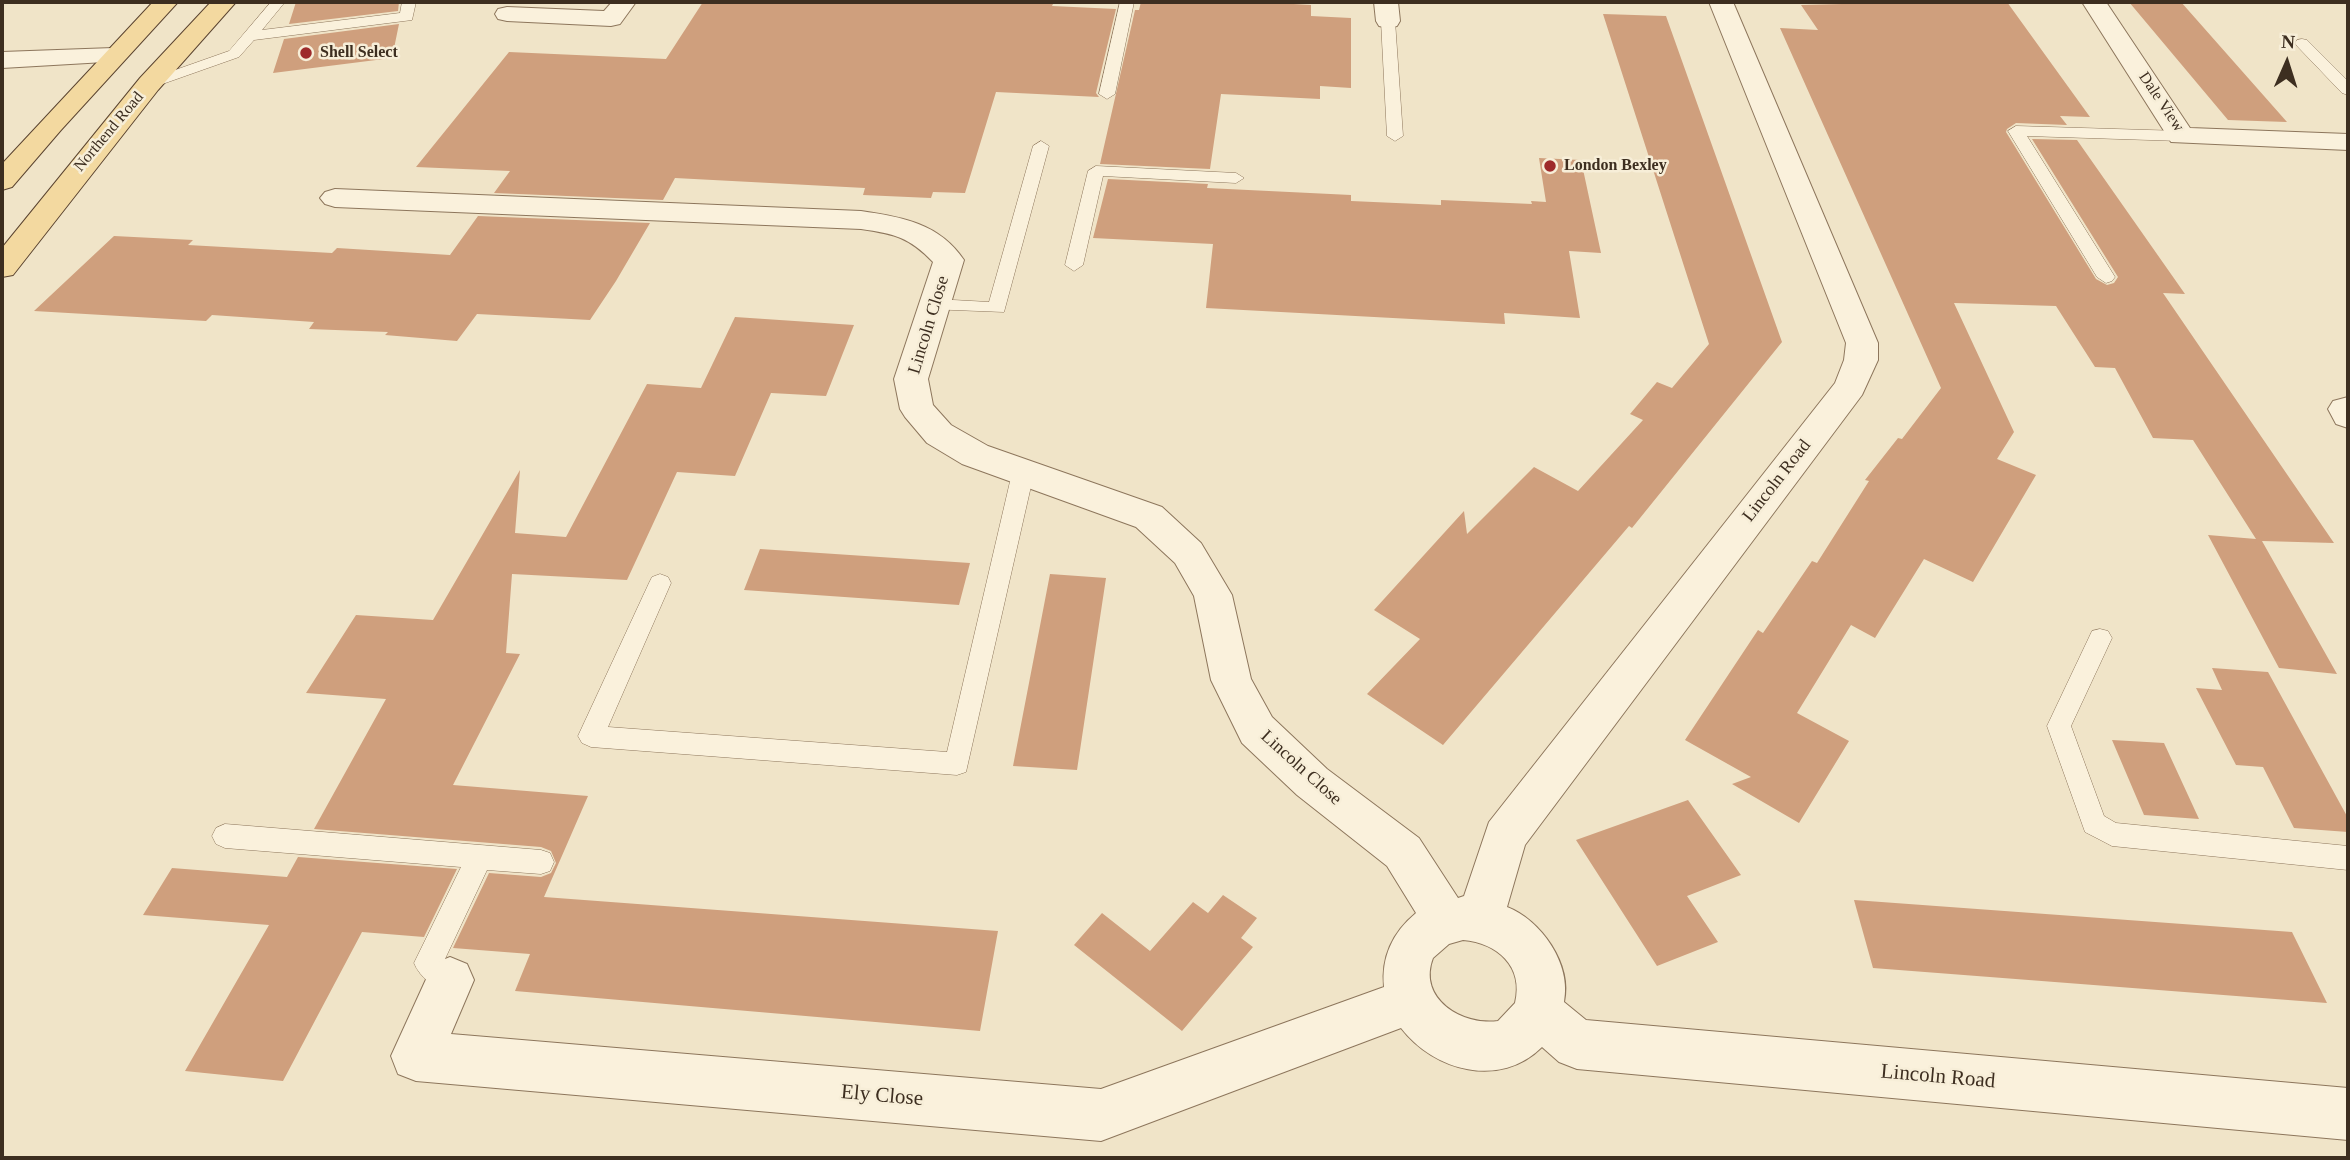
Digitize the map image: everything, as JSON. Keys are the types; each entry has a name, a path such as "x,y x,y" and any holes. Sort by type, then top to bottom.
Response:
{"main road":[{"path":"2,181 113,56 166,2"},
{"name":"Northend Road","path":"2,268 77,170 149,84 224,2"}],"street":[{"path":"507,15 611,19 624,2"},
{"name":"Lincoln Road","path":"1463,920 1505,836 1850,387 1861,360 1862,343 1721,2"},
{"name":"Dale View","path":"2094,2 2181,136 2348,142"},
{"path":"5,64 113,56"},
{"name":"Lincoln Close","path":"335,198 848,219 897,225 925,236 949,260 911,379 916,410 939,434 975,455 1149,517 1188,553 1213,595 1231,680 1257,730 1312,782 1404,852 1463,920"},
{"path":"2348,409 2345,409 2348,416"},
{"path":"1463,920 1499,927 1530,955 1539,974 1542,993 1538,1013 1527,1030 1510,1042 1488,1047 1465,1046 1443,1036 1424,1020 1411,1001 1406,980 1406,960 1414,943 1428,929 1463,920"},
{"name":"Ely Close","path":"450,980 416,1056 1101,1115 1411,1001"},
{"name":"Lincoln Road","path":"1538,1013 1577,1044 2348,1114"}],"lane":[{"path":"149,84 234,54 278,2"},
{"path":"249,36 407,17 409,2"},
{"path":"1107,94 1127,2"},
{"path":"1387,11 1395,136"},
{"path":"2302,43 2348,90"},
{"path":"2106,277 2016,131 2181,136"},
{"path":"935,305 997,308 1041,146"},
{"path":"1074,265 1096,171 1236,178"},
{"path":"660,583 591,736 957,764 1023,473"},
{"path":"2100,638 2059,726 2094,824 2112,834 2348,858"},
{"path":"225,836 541,863"},
{"path":"450,980 428,963 479,858"}],"building":[{"path":"296,2 399,2 398,11 289,24"},
{"path":"703,2 1054,2 1052,6 1116,9 1096,93 1099,97 996,92 965,193 933,192 931,198 863,195 865,188 675,178 663,200 494,193 510,171 416,167 509,52 666,59"},
{"path":"1141,2 1311,5 1311,16 1351,18 1351,88 1320,86 1320,99 1221,94 1210,169 1100,164 1135,10 1139,10"},
{"path":"2007,2 2090,117 2060,116 2067,125 2016,123 2006,132 2096,279 2107,285 2114,283 2118,277 2032,139 2077,140 2185,294 2163,293 2334,543 2262,541 2337,674 2279,668 2208,535 2256,539 2193,440 2153,438 2115,368 2095,367 2056,306 1954,303 2014,432 1997,459 2036,475 1973,582 1924,559 1875,638 1851,625 1797,713 1849,741 1799,823 1732,784 1751,777 1685,740 1758,630 1763,633 1812,561 1817,563 1869,481 1865,480 1898,438 1902,439 1941,388 1780,28 1818,30 1801,5"},
{"path":"2129,2 2181,2 2287,122 2228,120"},
{"path":"1603,14 1666,16 1782,342 1632,528 1629,526 1443,745 1367,694 1420,639 1374,610 1464,511 1467,534 1534,467 1578,491 1643,420 1630,414 1657,382 1672,388 1709,344"},
{"path":"399,24 392,58 273,73 284,39"},
{"path":"1539,158 1581,160 1601,253 1569,251 1580,318 1504,313 1505,324 1206,308 1213,244 1093,238 1108,179 1208,184 1207,188 1351,195 1351,201 1441,205 1441,200 1532,204 1531,201 1546,202"},
{"path":"478,216 650,223 590,320 477,314 457,341 385,335 388,332 309,329 314,322 212,315 206,321 34,311 114,236 193,240 188,245 332,253 337,248 450,255"},
{"path":"735,317 854,325 826,396 771,393 735,476 677,472 627,580 512,574 506,653 520,654 453,785 588,796 544,897 998,931 980,1031 515,991 530,954 453,948 489,873 541,877 551,873 556,863 551,851 541,847 314,829 386,699 306,693 356,615 433,620 520,470 515,533 566,537 647,384 701,388"},
{"path":"760,549 970,563 959,605 744,590"},
{"path":"1050,574 1106,578 1077,770 1013,766"},
{"path":"2212,668 2268,672 2348,818 2348,832 2294,828 2263,767 2236,765 2196,688 2222,690"},
{"path":"2112,740 2164,743 2199,819 2144,815"},
{"path":"1688,800 1741,875 1687,896 1718,942 1657,966 1576,840"},
{"path":"298,857 457,869 424,937 362,932 283,1081 185,1071 269,925 143,915 172,868 287,877"},
{"path":"1223,895 1257,918 1241,938 1253,947 1182,1031 1074,945 1102,913 1150,951 1193,902 1208,913"},
{"path":"1854,900 2292,932 2327,1003 1873,968"}],"place":[{"name":"Shell Select","path":"306,53"},
{"name":"London Bexley","path":"1550,166"}]}
